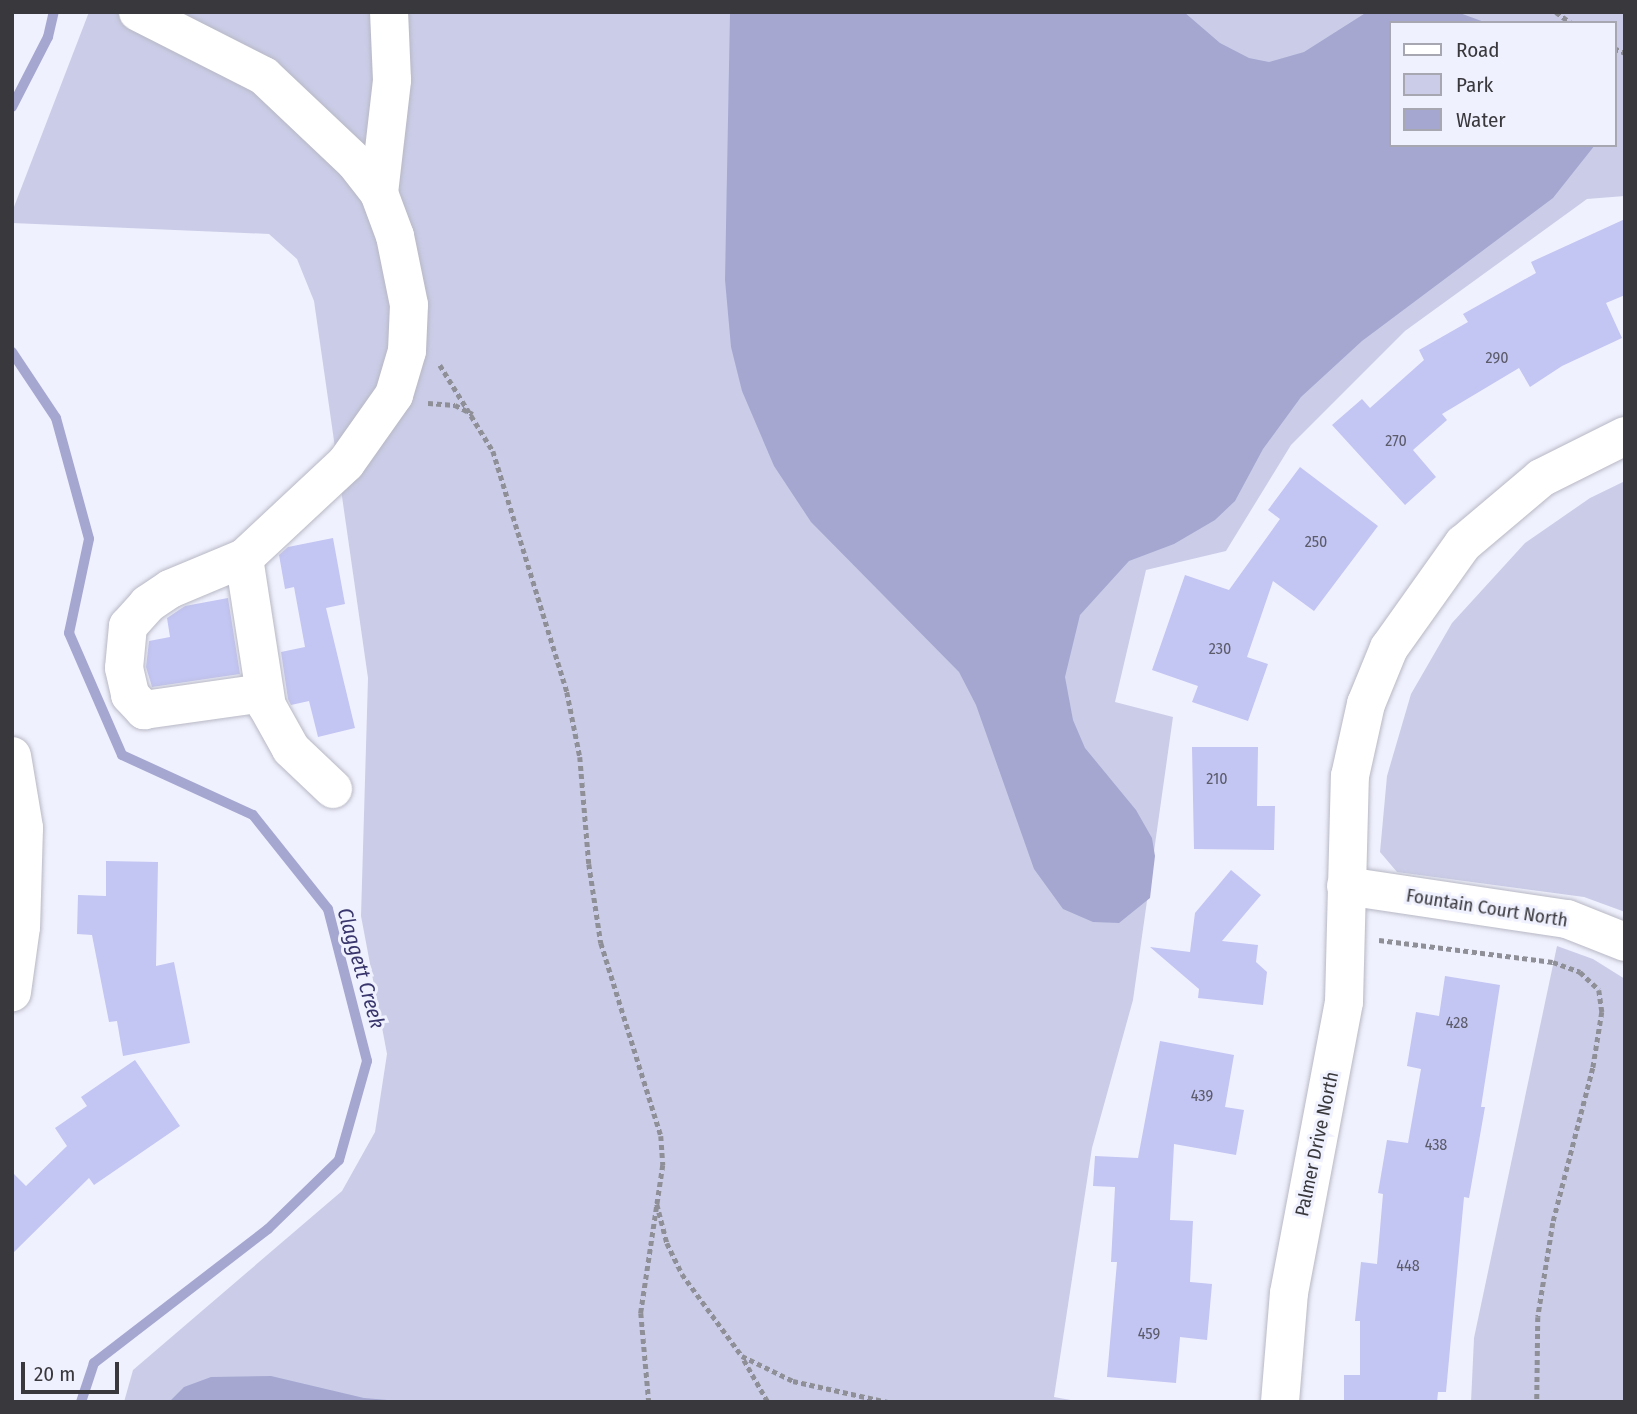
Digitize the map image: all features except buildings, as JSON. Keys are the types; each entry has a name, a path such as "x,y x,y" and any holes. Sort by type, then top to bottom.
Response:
{"street":[{"path":"138,12 264,76 321,126 379,193 395,236 409,305 407,351 394,395 346,463 244,558 170,589 148,604 128,626 123,644 124,668 130,695 144,710 263,693"},
{"path":"379,193 392,80 388,12"},
{"name":"Palmer Drive North","path":"1280,1402 1289,1293 1344,1002 1350,776 1366,704 1389,648 1462,544 1541,478 1625,436"},
{"path":"244,558 263,693 275,726 333,789"},
{"path":"12,755 24,828 22,927 12,992"},
{"name":"Fountain Court North","path":"1346,886 1567,919 1625,942"}],"path":[{"path":"437,360 493,451 567,692 580,757 589,864 601,943 661,1136 663,1165 641,1313 649,1402"},
{"path":"1370,939 1553,962 1580,972 1599,990 1602,1012 1593,1068 1553,1223 1538,1317 1537,1402"},
{"path":"657,1201 667,1243 682,1274 742,1356 768,1402"},
{"path":"742,1356 793,1381 888,1402"}],"green space":[{"path":"89,12 1625,12 1625,196 1587,199 1405,331 1291,445 1226,551 1146,570 1115,702 1173,717 1133,1000 1092,1148 1054,1397 1082,1402 124,1402 133,1370 342,1191 375,1132 387,1054 361,916 368,678 314,301 297,259 269,234 12,223 12,212"},
{"path":"1625,481 1625,912 1584,897 1397,872 1380,852 1387,776 1411,694 1452,623 1525,543 1590,498"},
{"path":"1557,946 1593,959 1625,979 1625,1402 1471,1402 1474,1338"}],"water":[{"path":"730,12 1184,12 1220,43 1249,58 1269,62 1304,52 1367,12 1457,12 1482,21 1388,21 1388,147 1593,147 1553,198 1362,341 1301,397 1263,449 1235,501 1215,520 1174,544 1129,561 1080,615 1065,677 1073,720 1085,748 1136,810 1152,838 1155,856 1150,898 1119,923 1093,922 1063,909 1034,869 976,705 959,672 811,522 774,466 742,391 731,347 725,280"},
{"path":"271,1376 364,1398 412,1402 169,1402 184,1387 211,1377"}],"waterway":[{"name":"Claggett Creek","path":"12,107 48,37 54,12"},
{"name":"Claggett Creek","path":"12,352 56,418 89,539 69,633 122,755 253,815 328,909 367,1061 339,1160 268,1229 94,1363 81,1402"}]}
